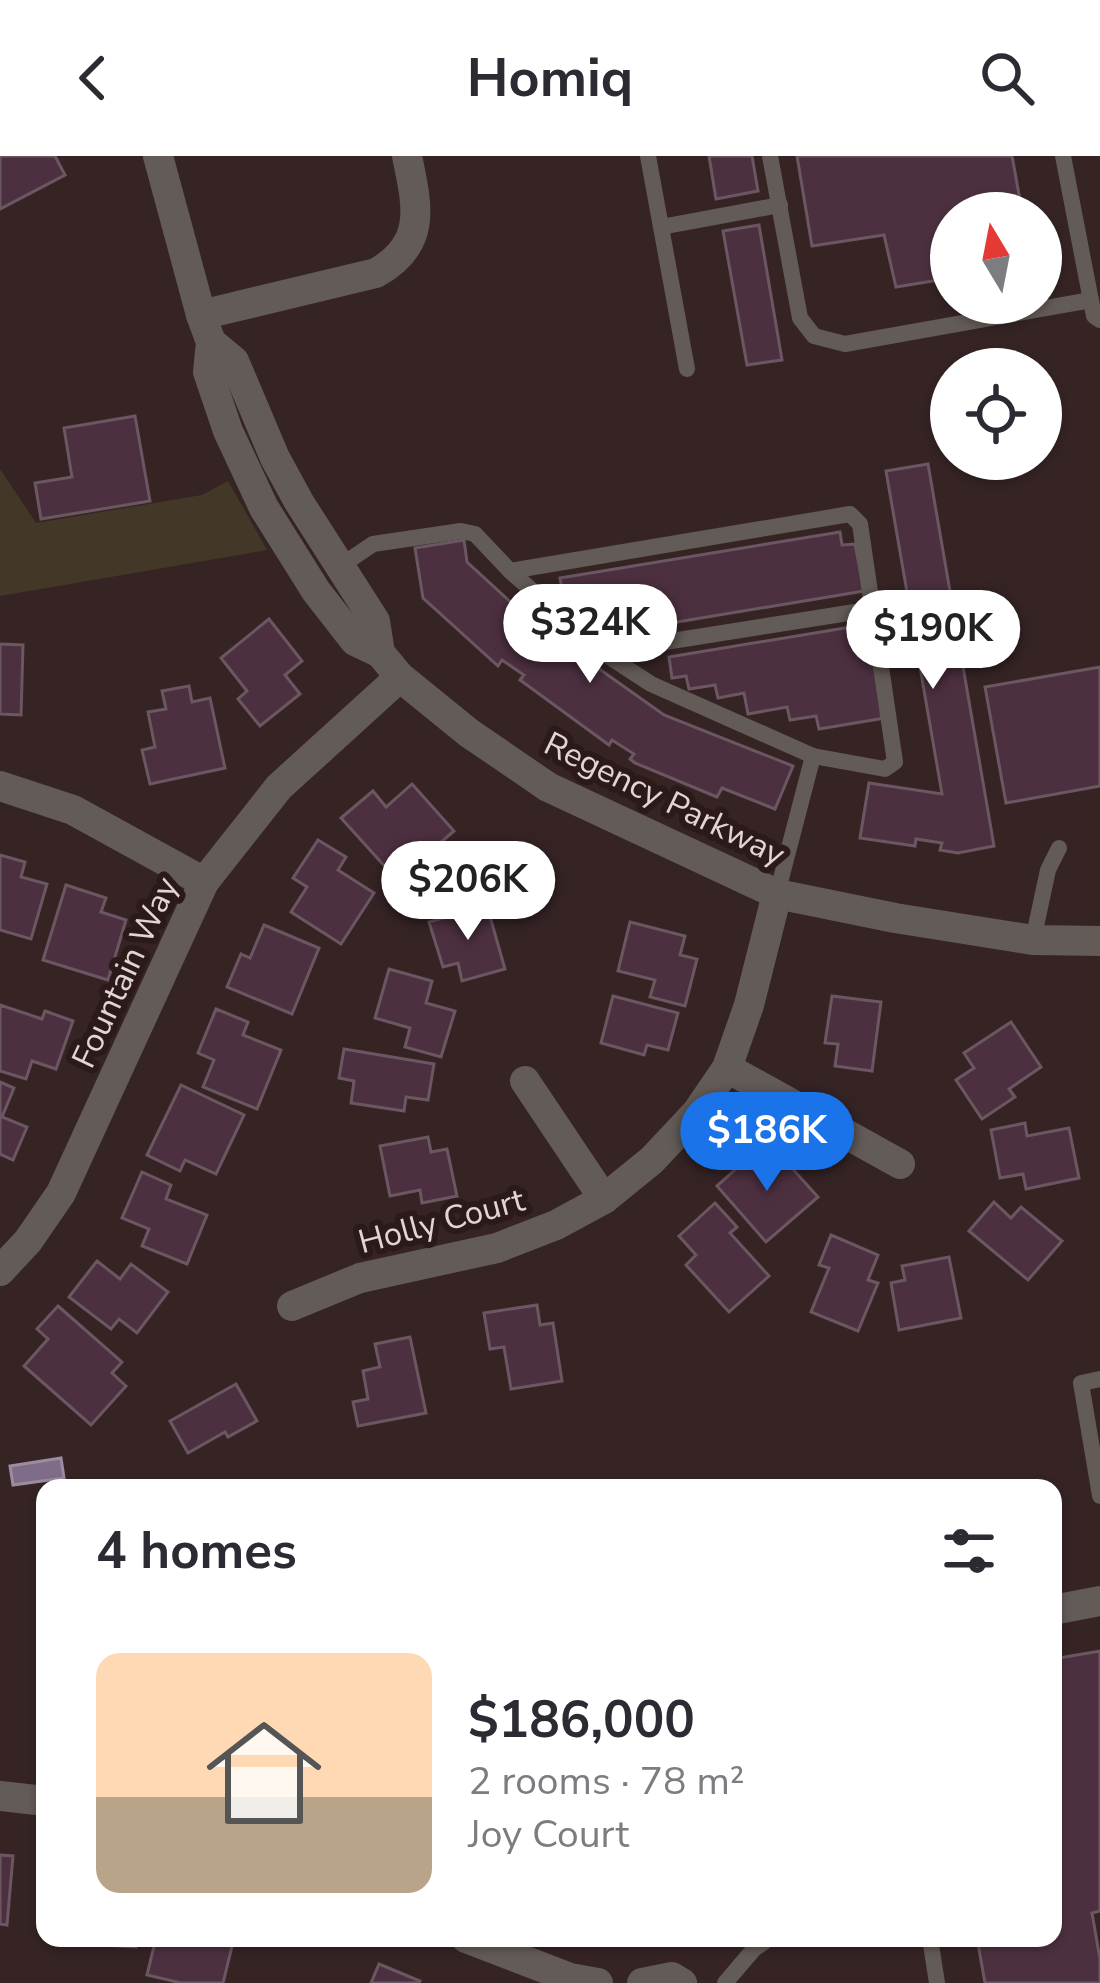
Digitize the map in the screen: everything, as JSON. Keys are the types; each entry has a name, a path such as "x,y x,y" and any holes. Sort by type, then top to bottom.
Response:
{"street":[{"name":"Regency Parkway","path":"158,156 206,328 208,372 240,461 263,508 355,641 470,733 548,787 776,893 1033,940 1100,941"},
{"path":"206,328 376,273 396,262 411,238 418,207 407,156"},
{"name":"Regency Parkway","path":"206,328 234,361 275,458 375,621 390,665"},
{"name":"Fountain Way","path":"0,1271 62,1193 204,882 279,788 390,665"},
{"path":"0,786 73,810 204,882"},
{"name":"Holly Court","path":"292,1306 360,1278 497,1248 556,1225 604,1199 667,1144 697,1112 727,1068 749,1004 776,893"},
{"path":"727,1068 900,1164"},
{"path":"524,1081 604,1199"},
{"path":"1062,1608 1100,1601"},
{"path":"0,1796 36,1800"},
{"path":"489,1947 570,1978 598,1983"},
{"path":"642,1983 672,1977 682,1983"}],"lane":[{"path":"648,156 687,369"},
{"path":"770,156 800,318 814,336 845,344 1091,300"},
{"path":"1064,156 1094,316 1100,320"},
{"path":"661,227 780,205"},
{"path":"339,567 373,544 461,532 476,535 510,571 602,652 651,684 813,756 885,769 895,762 860,524 850,514 510,571"},
{"path":"602,652 874,609"},
{"path":"776,893 813,756"},
{"path":"1033,940 1048,870 1059,848"},
{"path":"1100,1379 1081,1383 1100,1496"},
{"path":"724,1983 757,1947"},
{"path":"931,1947 937,1983"}],"shaded area":[{"path":"0,469 36,523 202,495 228,481 267,550 0,596"},
{"path":"61,1458 64,1478 13,1485 10,1466"}],"building":[{"path":"0,156 55,156 65,175 0,209"},
{"path":"709,156 752,156 758,191 716,199"},
{"path":"797,156 1012,156 1019,192 930,192 930,281 896,287 884,235 812,246"},
{"path":"759,225 782,360 747,365 723,231"},
{"path":"135,416 150,501 41,519 35,483 72,477 64,428"},
{"path":"928,464 994,846 958,853 940,850 942,843 916,839 915,846 860,838 869,783 942,794 886,471"},
{"path":"840,532 842,545 855,544 864,591 611,633 608,619 595,622 593,608 579,611 577,597 564,600 560,578"},
{"path":"464,540 467,562 529,619 664,715 793,766 775,809 722,788 717,797 635,763 630,759 634,754 612,740 609,745 520,680 524,675 502,660 498,666 423,598 415,548"},
{"path":"269,619 302,661 285,675 300,694 260,726 238,699 247,691 221,658"},
{"path":"869,624 885,718 819,729 816,716 790,720 787,707 748,714 744,693 718,698 715,685 689,689 686,676 672,678 669,657"},
{"path":"0,644 23,645 21,715 0,714"},
{"path":"1100,667 1100,786 1006,803 985,687"},
{"path":"189,686 192,702 210,698 225,768 150,784 142,750 155,747 148,712 166,709 162,691"},
{"path":"412,784 454,831 397,880 341,818 373,791 386,807"},
{"path":"318,840 346,857 338,870 374,893 341,944 291,912 307,887 293,878"},
{"path":"0,855 25,862 21,877 47,884 31,939 0,930"},
{"path":"66,885 106,898 101,912 126,920 108,980 43,960"},
{"path":"487,906 505,969 462,981 458,963 443,967 429,922"},
{"path":"630,922 685,936 680,955 697,959 685,1006 650,997 655,980 618,971"},
{"path":"264,925 319,948 292,1014 227,987 241,954 250,958"},
{"path":"389,969 432,981 426,1003 455,1011 441,1057 405,1047 410,1028 375,1018"},
{"path":"613,996 678,1013 668,1050 647,1045 644,1055 601,1043"},
{"path":"832,996 881,1002 872,1071 835,1066 838,1044 825,1043"},
{"path":"0,1005 42,1019 45,1011 73,1021 56,1069 32,1061 26,1079 0,1071"},
{"path":"216,1009 248,1022 243,1035 281,1050 257,1109 203,1087 214,1060 198,1053"},
{"path":"1011,1022 1041,1067 1009,1089 1015,1097 982,1119 956,1080 974,1068 964,1053"},
{"path":"344,1049 434,1064 428,1100 406,1097 404,1111 351,1103 354,1081 339,1078"},
{"path":"0,1082 14,1088 2,1117 27,1127 13,1160 0,1154"},
{"path":"181,1085 244,1115 216,1174 185,1160 180,1171 147,1155"},
{"path":"1025,1123 1027,1136 1069,1128 1079,1178 1026,1189 1023,1174 1000,1178 991,1130"},
{"path":"428,1137 431,1152 447,1149 457,1196 422,1203 420,1190 390,1196 380,1146"},
{"path":"754,1153 767,1168 781,1156 818,1197 766,1242 717,1186"},
{"path":"142,1172 171,1185 166,1199 207,1215 187,1264 142,1246 149,1229 122,1218"},
{"path":"994,1202 1011,1218 1021,1207 1062,1241 1028,1280 969,1231"},
{"path":"715,1203 737,1227 730,1233 769,1276 729,1312 686,1265 696,1255 679,1236"},
{"path":"831,1235 878,1255 868,1280 878,1283 858,1331 811,1312 829,1268 819,1265"},
{"path":"949,1257 961,1318 899,1330 891,1283 905,1280 902,1266"},
{"path":"97,1261 120,1279 131,1264 168,1292 137,1333 119,1319 111,1329 69,1297"},
{"path":"537,1305 540,1325 553,1323 562,1381 511,1389 504,1347 490,1349 484,1313"},
{"path":"58,1306 122,1362 112,1373 126,1386 91,1425 24,1366 48,1339 37,1329"},
{"path":"410,1337 426,1413 358,1426 353,1402 368,1399 363,1371 380,1367 375,1344"},
{"path":"236,1384 257,1421 188,1453 170,1421"},
{"path":"1100,1651 1100,1911 1092,1913 1100,1983 985,1983 979,1947 1062,1947 1062,1657"},
{"path":"0,1855 13,1856 7,1925 0,1924"},
{"path":"154,1947 232,1947 223,1983 181,1983 147,1975"},
{"path":"379,1964 420,1981 371,1983"}]}
